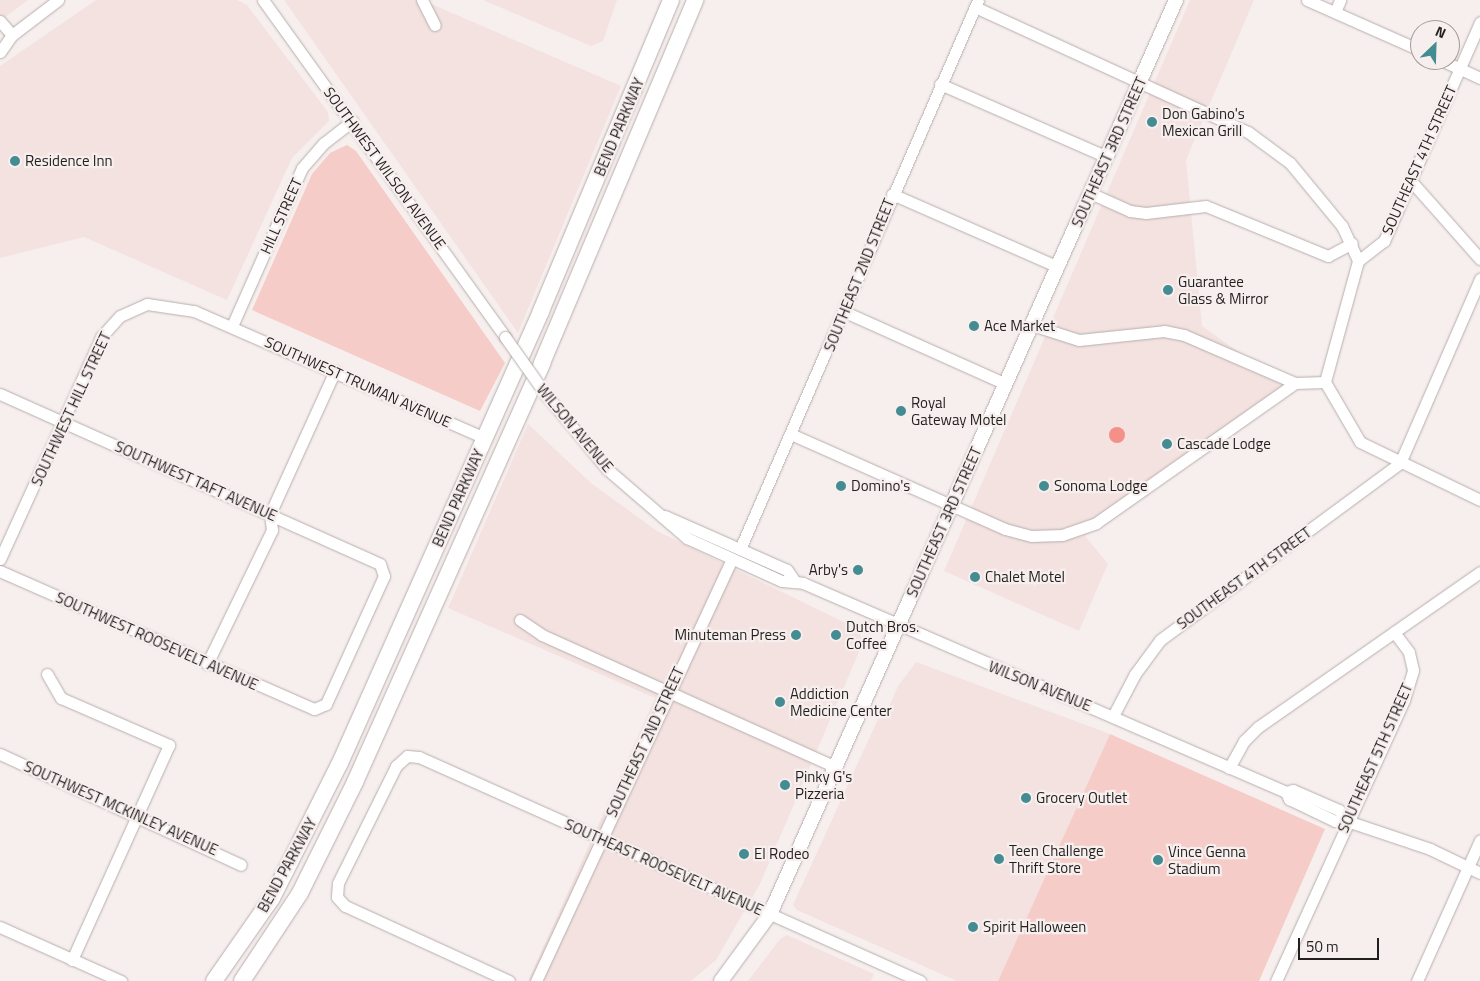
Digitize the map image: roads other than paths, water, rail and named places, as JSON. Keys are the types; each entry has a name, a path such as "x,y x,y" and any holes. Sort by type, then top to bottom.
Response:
{"highway":[{"name":"BEND PARKWAY","path":"214,981 272,898 318,810 485,438 671,0"},
{"name":"BEND PARKWAY","path":"244,979 300,893 355,782 542,363 695,0"}],"main road":[{"name":"SOUTHEAST 3RD STREET","path":"721,981 770,914 1176,0"}],"street":[{"path":"0,52 12,35 58,0"},
{"name":"SOUTHWEST WILSON AVENUE","path":"263,0 352,121 505,337"},
{"path":"422,0 435,25"},
{"path":"1307,0 1410,46"},
{"path":"1335,12 1340,0"},
{"path":"976,4 1272,146 1311,185 1352,243 1358,261 1325,382 1360,442 1400,463 1480,500"},
{"name":"SOUTHEAST 2ND STREET","path":"740,549 793,435 892,194 976,4"},
{"path":"0,21 12,35"},
{"name":"SOUTHEAST 4TH STREET","path":"1460,66 1480,22"},
{"path":"0,39 12,35"},
{"path":"1460,68 1480,78"},
{"name":"SOUTHEAST 4TH STREET","path":"1358,261 1384,241 1458,70"},
{"path":"940,84 1107,157"},
{"name":"HILL STREET","path":"232,326 302,168 324,143 352,121"},
{"path":"1411,181 1480,259"},
{"path":"1090,193 1130,211 1146,213 1206,206 1328,256 1352,243"},
{"path":"892,194 1058,267"},
{"path":"1400,463 1480,279"},
{"name":"SOUTHWEST HILL STREET","path":"0,559 101,337 127,312 147,304 168,304 232,326"},
{"path":"845,312 1006,384"},
{"path":"1032,325 1079,340 1164,330 1184,335 1295,383 1325,382"},
{"name":"SOUTHWEST TRUMAN AVENUE","path":"232,326 485,438"},
{"name":"WILSON AVENUE","path":"505,337 546,396 589,450 666,522 732,559 782,580 794,580 898,626 1113,716 1229,768 1286,792 1293,790 1339,810 1347,821 1480,873"},
{"path":"206,664 272,530 270,514 335,371"},
{"path":"793,435 1004,530 1031,536 1085,529 1295,383"},
{"name":"SOUTHWEST TAFT AVENUE","path":"0,394 380,564 384,576 326,704 314,709"},
{"name":"SOUTHEAST 4TH STREET","path":"1113,716 1135,674 1160,640 1400,463"},
{"name":"WILSON AVENUE","path":"654,511 787,570 794,580"},
{"path":"666,522 730,550 740,549"},
{"name":"SOUTHEAST 2ND STREET","path":"536,981 600,838 732,559"},
{"name":"SOUTHWEST ROOSEVELT AVENUE","path":"0,571 206,664 314,709"},
{"path":"1229,768 1258,728 1480,572"},
{"path":"520,620 668,692 836,767"},
{"name":"SOUTHEAST 5TH STREET","path":"1276,981 1347,821 1404,700 1413,670 1408,652 1394,632"},
{"path":"47,674 61,698 169,745 72,960"},
{"name":"SOUTHWEST MCKINLEY AVENUE","path":"0,754 137,815 240,865"},
{"name":"SOUTHEAST ROOSEVELT AVENUE","path":"509,981 345,906 337,897 338,882 396,766 406,756 418,756 920,981"},
{"path":"1417,981 1480,840"},
{"path":"0,927 121,981"}],"place":[{"name":"Don Gabino's Mexican Grill","path":"1152,122"},
{"name":"Residence Inn","path":"15,161"},
{"name":"Guarantee Glass & Mirror","path":"1168,290"},
{"name":"Ace Market","path":"974,326"},
{"name":"Royal Gateway Motel","path":"901,411"},
{"name":"Cascade Lodge","path":"1167,444"},
{"name":"Domino's","path":"841,486"},
{"name":"Sonoma Lodge","path":"1044,486"},
{"name":"Arby's","path":"858,570"},
{"name":"Chalet Motel","path":"975,577"},
{"name":"Minuteman Press","path":"796,635"},
{"name":"Dutch Bros. Coffee","path":"836,635"},
{"name":"Addiction Medicine Center","path":"780,702"},
{"name":"Pinky G's Pizzeria","path":"785,785"},
{"name":"Grocery Outlet","path":"1026,798"},
{"name":"El Rodeo","path":"744,854"},
{"name":"Teen Challenge Thrift Store","path":"999,859"},
{"name":"Vince Genna Stadium","path":"1158,860"},
{"name":"Spirit Halloween","path":"973,927"}]}
